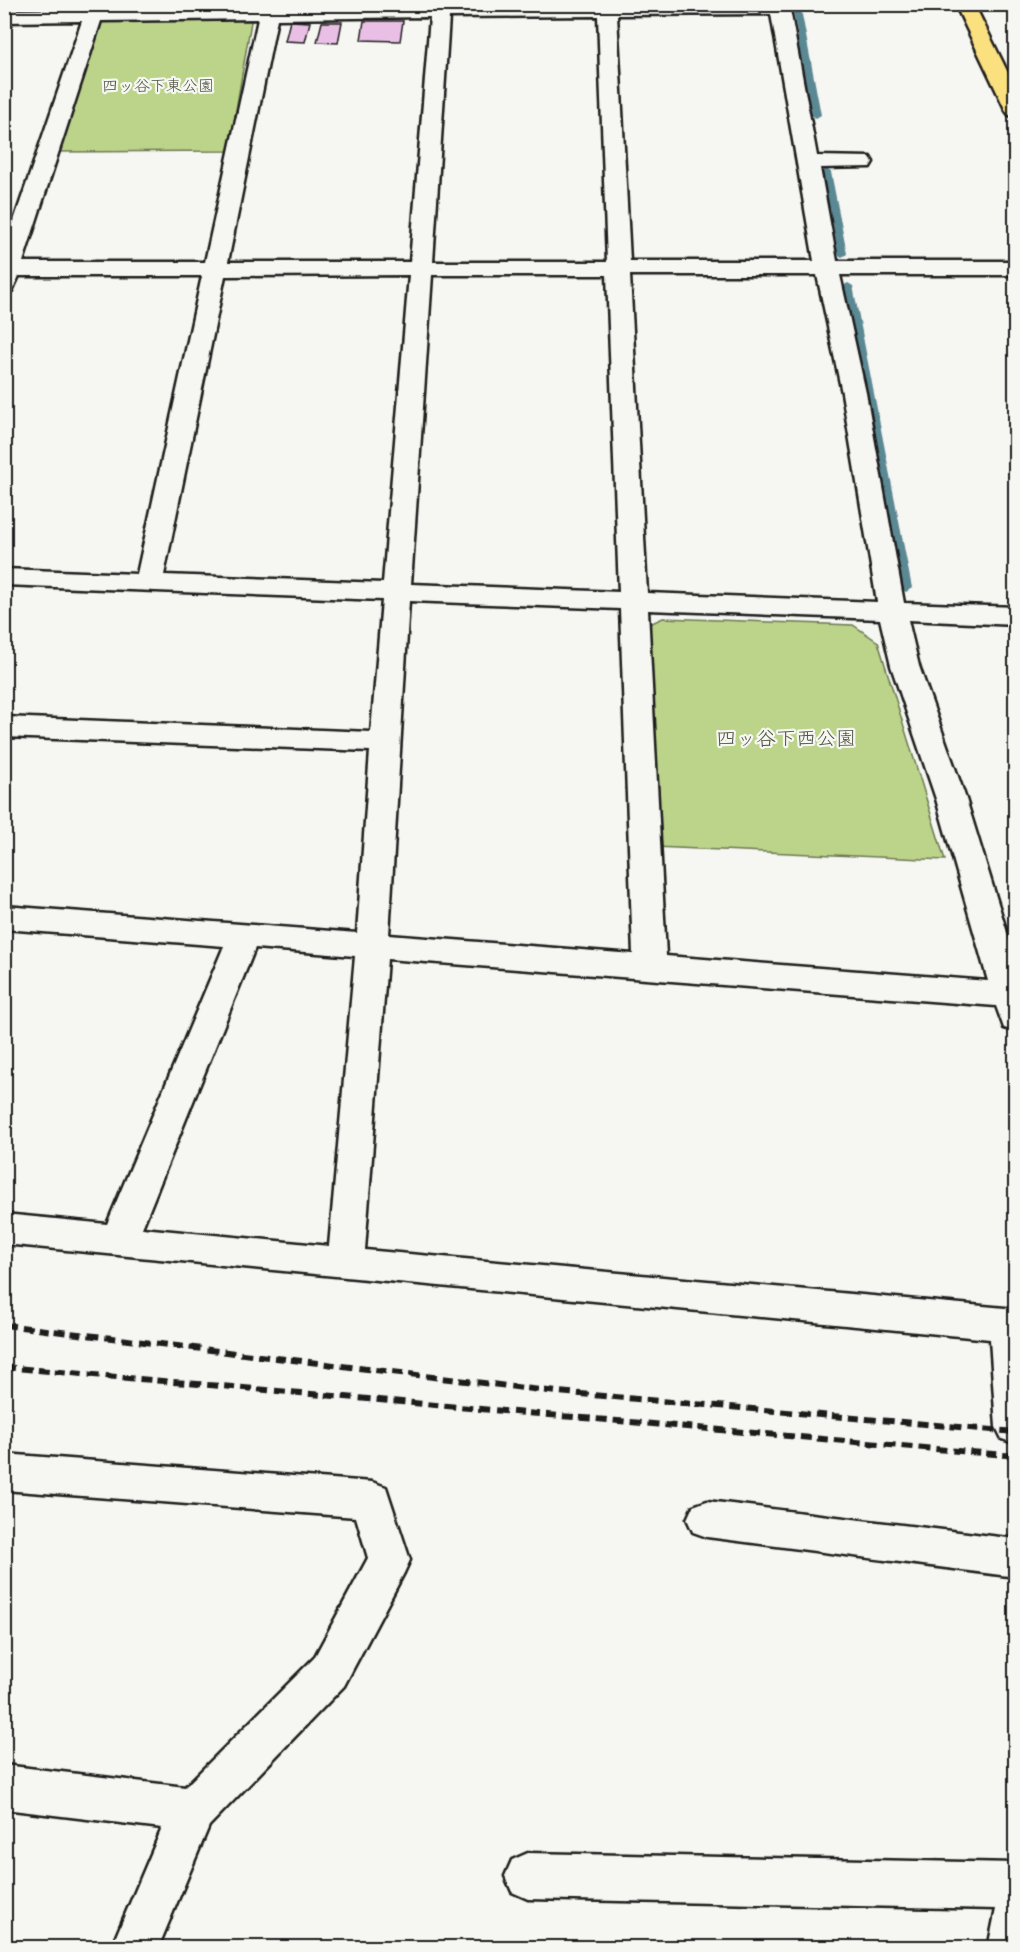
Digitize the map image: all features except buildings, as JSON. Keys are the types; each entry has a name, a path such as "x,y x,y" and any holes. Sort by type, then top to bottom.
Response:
{"main road":[{"path":"964,4 1016,111"}],"street":[{"path":"4,15 269,9 440,11 513,8 779,6 827,268 854,393 892,611 905,666 951,799 1012,1007 650,966 4,917"},
{"path":"149,582 269,9"},
{"path":"607,9 650,966"},
{"path":"346,1262 372,945 440,11"},
{"path":"94,14 6,275 215,269 1016,268"},
{"path":"808,162 862,162"},
{"path":"4,577 1016,616"},
{"path":"4,727 385,742"},
{"path":"118,1241 244,936"},
{"path":"4,1229 509,1280 1012,1325 1016,1427"},
{"path":"4,1472 372,1500 389,1560 330,1672 193,1810 134,1947"},
{"path":"707,1519 1016,1558"},
{"path":"4,1787 193,1810"},
{"path":"528,1876 1016,1886"},
{"path":"1011,1947 1016,1916"}],"green space":[{"name":"四ッ谷下東公園","path":"252,16 229,151 53,152 98,18"},
{"name":"四ッ谷下西公園","path":"663,618 853,625 878,642 945,860 655,847 643,627"}],"waterway":[{"path":"299,6 453,4"},
{"path":"796,4 816,115"},
{"path":"4,8 240,7"},
{"path":"826,172 842,254"},
{"path":"848,286 906,588"}],"railway":[{"path":"4,1325 557,1392 1016,1432"},
{"path":"4,1367 1016,1456"}]}
